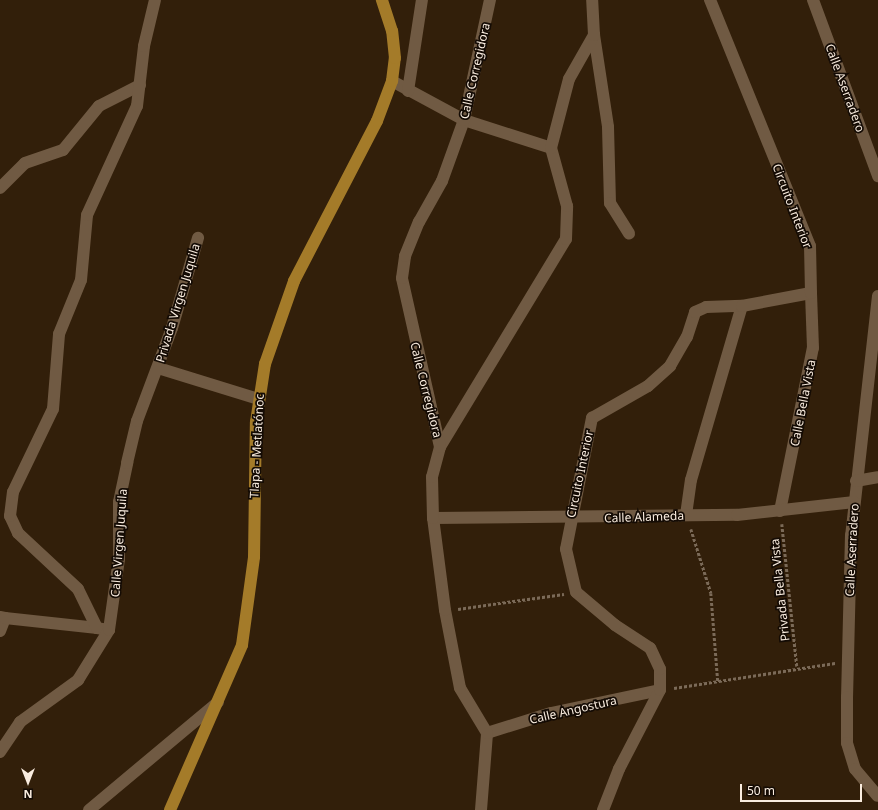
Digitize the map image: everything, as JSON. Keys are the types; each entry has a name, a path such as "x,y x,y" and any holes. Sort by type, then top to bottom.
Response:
{"main road":[{"name":"Tlapa - Metlatónoc","path":"170,810 219,702 242,645 249,603 258,398 265,364 294,281 377,121 392,81 392,31 382,0"}],"street":[{"path":"103,629 78,589 18,533 10,516 13,492 54,409 59,334 81,280 87,214 137,106 155,0"},
{"path":"408,91 422,0"},
{"name":"Calle Corregidora","path":"487,733 460,688 445,610 434,518 432,477 440,447 402,278 411,243 442,181 464,120 490,0"},
{"path":"592,0 594,35 608,127 610,203 629,233"},
{"name":"Circuito Interior","path":"576,592 566,549 592,418 648,386 670,366 687,337 695,312 706,307 742,306 811,293 810,246 710,0"},
{"name":"Calle Aserradero","path":"813,0 878,176"},
{"path":"440,447 566,239 567,206 551,148 569,79 594,35"},
{"path":"392,81 464,120 551,148"},
{"path":"0,188 25,163 63,150 99,106 140,85"},
{"name":"Privada Virgen Juquila","path":"158,368 198,238"},
{"name":"Calle Bella Vista","path":"780,511 814,348 811,293"},
{"name":"Calle Aserradero","path":"878,296 854,502 847,743 855,769 878,796"},
{"path":"686,515 690,480 742,306"},
{"path":"158,368 258,398"},
{"name":"Calle Virgen Juquila","path":"1,748 20,722 78,680 103,629 120,558 119,502 137,421 158,368"},
{"path":"856,481 878,477"},
{"name":"Calle Alameda","path":"434,518 571,519 686,515 780,511 854,502"},
{"path":"576,592 615,625 650,648 660,669 660,690 619,769 603,810"},
{"path":"0,631 3,617 103,629"},
{"name":"Calle Angostura","path":"487,733 551,713 660,690"},
{"path":"89,810 219,702"},
{"path":"481,810 487,733"}],"path":[{"name":"Privada Bella Vista","path":"780,511 797,666"},
{"path":"686,515 712,593 718,681"},
{"path":"445,610 576,592"},
{"path":"660,690 797,666 849,661"}]}
